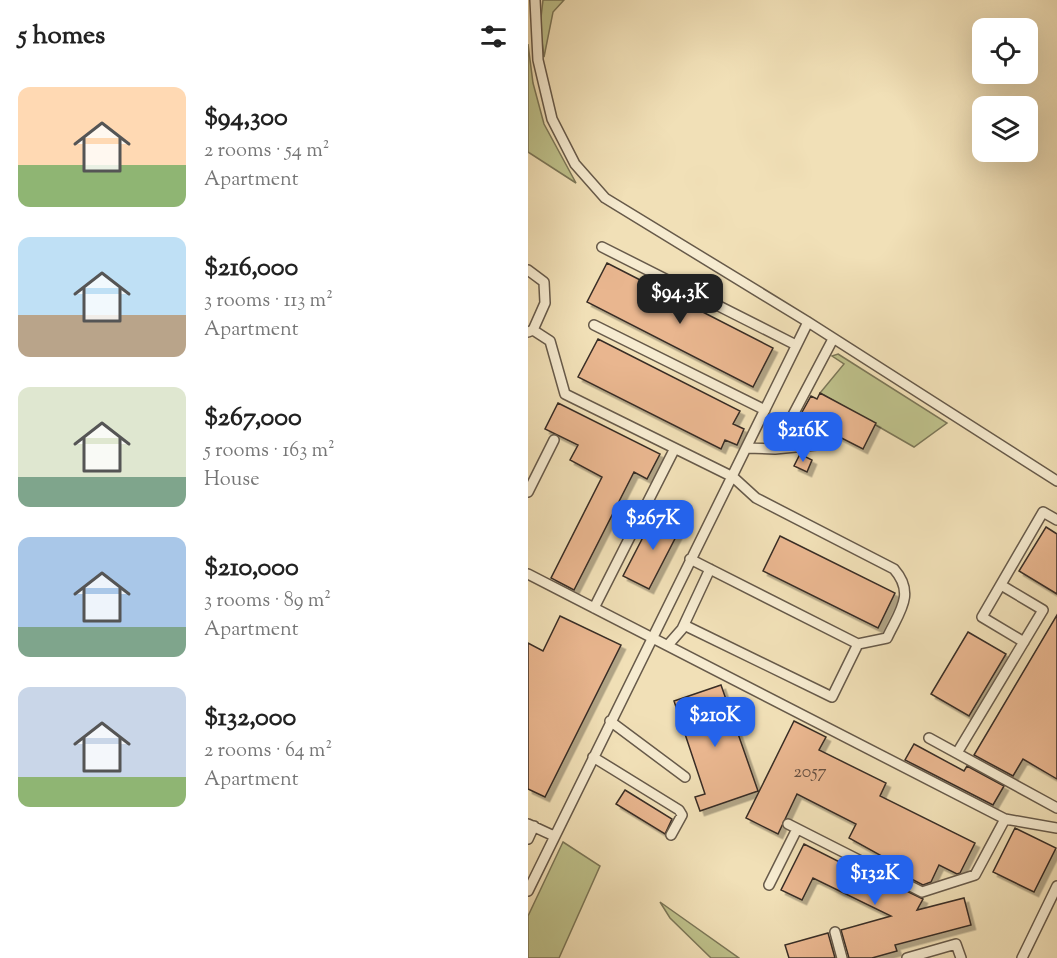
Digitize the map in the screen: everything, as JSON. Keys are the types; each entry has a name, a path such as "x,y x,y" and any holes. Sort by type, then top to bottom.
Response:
{"lane":[{"path":"535,0 538,60 552,119 575,164 605,198 808,322 1057,481"},
{"path":"602,247 796,345"},
{"path":"528,270 544,282 546,288 545,303 530,331 550,341 565,394 674,450 733,477 756,498 894,570 905,582 906,596 887,638 858,644 690,559"},
{"path":"528,891 808,322"},
{"path":"594,325 765,410"},
{"path":"775,449 833,339"},
{"path":"528,492 554,440"},
{"path":"747,448 775,449 827,444"},
{"path":"594,608 674,450"},
{"path":"1023,642 982,617 1043,512 1057,520"},
{"path":"668,645 684,625 710,569"},
{"path":"528,574 1005,819 1057,828"},
{"path":"957,753 1043,610 1001,585"},
{"path":"684,625 832,697 858,644"},
{"path":"610,721 685,777"},
{"path":"929,738 1057,808"},
{"path":"593,757 679,810 682,815 671,835"},
{"path":"788,824 922,892 975,875 1005,819"},
{"path":"528,839 531,825 554,836"},
{"path":"769,885 797,829"},
{"path":"1023,958 1057,886"},
{"path":"835,932 842,958"},
{"path":"907,958 956,944 961,958"}],"green space":[{"path":"543,0 564,0 553,12 544,57 540,26"},
{"path":"528,44 533,83 544,124 576,183 528,152"},
{"path":"838,354 947,423 914,447 820,393 844,364 832,356"},
{"path":"563,842 600,866 559,958 528,958 528,916"},
{"path":"660,902 739,958 711,958 670,918"}],"building":[{"path":"607,263 773,348 753,387 587,302"},
{"path":"598,339 740,411 733,424 744,429 737,445 725,440 721,449 578,377"},
{"path":"820,393 876,423 863,449 820,427 816,434 796,423 811,396 817,399"},
{"path":"558,403 660,454 647,479 634,472 574,590 551,578 602,477 570,460 578,445 545,429"},
{"path":"800,454 812,460 807,472 794,466"},
{"path":"656,512 682,525 649,589 623,576"},
{"path":"1046,527 1057,534 1057,594 1019,571"},
{"path":"780,536 895,593 878,628 763,571"},
{"path":"1057,615 1057,779 1023,759 1013,776 974,755"},
{"path":"560,616 621,645 545,797 528,789 528,643 543,651"},
{"path":"968,632 1006,654 969,716 931,694"},
{"path":"721,685 758,791 700,811 695,797 705,794 674,701"},
{"path":"794,721 826,737 819,750 886,783 880,796 975,843 960,873 957,874 939,865 931,882 923,885 886,866 889,860 849,838 856,824 797,794 778,834 746,818"},
{"path":"914,744 964,771 967,766 1004,786 993,805 905,760"},
{"path":"625,790 672,819 665,834 616,804"},
{"path":"1015,828 1056,848 1034,892 993,872"},
{"path":"804,844 879,882 880,878 923,899 917,910 964,898 971,925 895,945 897,951 872,958 849,958 841,930 891,916 813,878 802,900 781,890"},
{"path":"828,933 835,958 789,958 785,945"}]}
